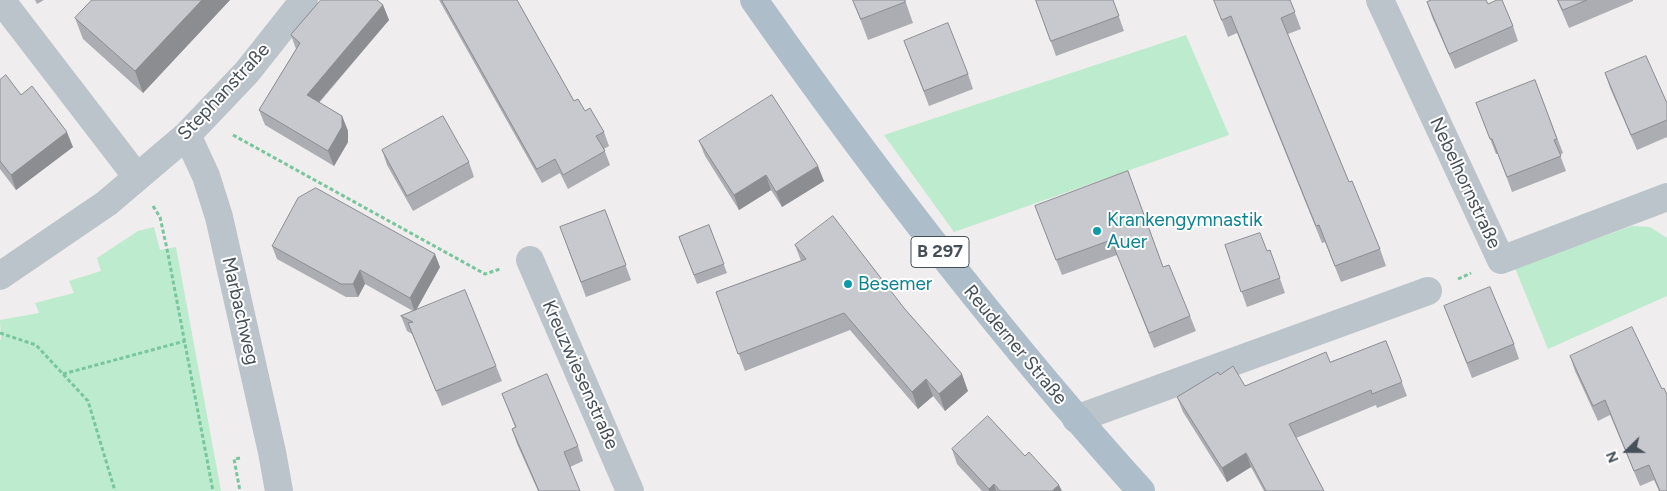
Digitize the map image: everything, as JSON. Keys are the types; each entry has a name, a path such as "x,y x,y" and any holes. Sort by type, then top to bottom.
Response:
{"main road":[{"name":"Reuderner Straße","path":"754,0 852,136 958,275 1076,419 1141,491"}],"street":[{"path":"0,0 137,177"},
{"name":"Stephanstraße","path":"0,276 107,203 186,135 247,72 304,0"},
{"name":"Nebelhornstraße","path":"1380,0 1501,260 1667,197"},
{"name":"Marbachweg","path":"186,135 206,176 219,217 272,452 279,491"},
{"name":"Kreuzwiesenstraße","path":"530,260 630,491"},
{"path":"1076,419 1428,291"}],"path":[{"path":"186,135 221,129 485,274 530,260"},
{"path":"137,177 160,217 213,491"},
{"path":"1428,291 1501,260"},
{"path":"0,333 36,345 88,401 115,491"},
{"path":"63,374 185,340"}],"green space":[{"path":"1186,35 1229,135 954,232 884,135"},
{"path":"1632,226 1650,227 1667,238 1667,296 1548,349 1515,268"},
{"path":"154,227 160,250 176,247 221,491 0,491 0,320 39,313 35,303 74,293 69,281 101,271 97,258 138,231"}],"building":[{"path":"92,0 202,0 135,71 75,18"},
{"path":"321,0 377,0 383,5 307,95 342,116 342,127 328,151 259,110 300,43 291,35"},
{"path":"442,0 517,0 574,101 578,99 585,111 590,108 604,132 596,136 605,151 563,175 555,159 537,169"},
{"path":"853,0 905,0 905,2 861,19"},
{"path":"1036,0 1113,0 1119,16 1051,41"},
{"path":"1214,0 1290,0 1295,12 1281,18 1349,182 1352,181 1380,249 1335,266 1319,225 1316,226 1231,16 1222,20"},
{"path":"1432,0 1486,0 1488,4 1502,0 1513,26 1449,54 1427,2"},
{"path":"1558,0 1587,0 1563,10"},
{"path":"948,23 968,74 924,91 904,41"},
{"path":"1646,56 1667,103 1667,120 1631,135 1605,73"},
{"path":"6,75 21,95 32,86 67,132 11,175 0,161 0,80"},
{"path":"1535,80 1557,139 1554,140 1561,156 1507,177 1476,103"},
{"path":"772,95 818,166 776,192 766,175 734,195 699,141"},
{"path":"443,116 469,162 407,196 382,150"},
{"path":"1128,171 1163,267 1169,265 1190,316 1149,333 1111,240 1056,260 1035,206"},
{"path":"316,188 435,254 410,298 360,270 353,284 341,284 272,246 298,198"},
{"path":"605,210 626,265 581,282 560,227"},
{"path":"833,216 904,308 962,374 939,394 926,379 912,392 844,313 738,354 716,292 806,259 795,245"},
{"path":"709,225 724,264 694,275 679,237"},
{"path":"1260,233 1267,251 1270,250 1280,278 1241,292 1225,245"},
{"path":"1490,287 1514,344 1467,363 1444,306"},
{"path":"465,290 496,366 436,391 408,323 413,322 401,316"},
{"path":"1632,327 1662,389 1664,388 1667,395 1667,491 1660,491 1649,465 1634,471 1605,400 1593,406 1570,356"},
{"path":"1386,341 1402,382 1372,394 1371,390 1289,424 1324,491 1266,491 1246,453 1222,468 1177,397 1218,372 1220,375 1233,366 1245,386 1326,352 1330,362"},
{"path":"547,374 578,446 564,452 580,491 539,491 512,429 516,427 502,394"},
{"path":"988,416 1025,456 1029,452 1059,485 1052,491 1000,491 994,484 989,489 952,449"}],"place":[{"name":"Krankengymnastik Auer","path":"1097,231"},
{"name":"Besemer","path":"848,284"}]}
